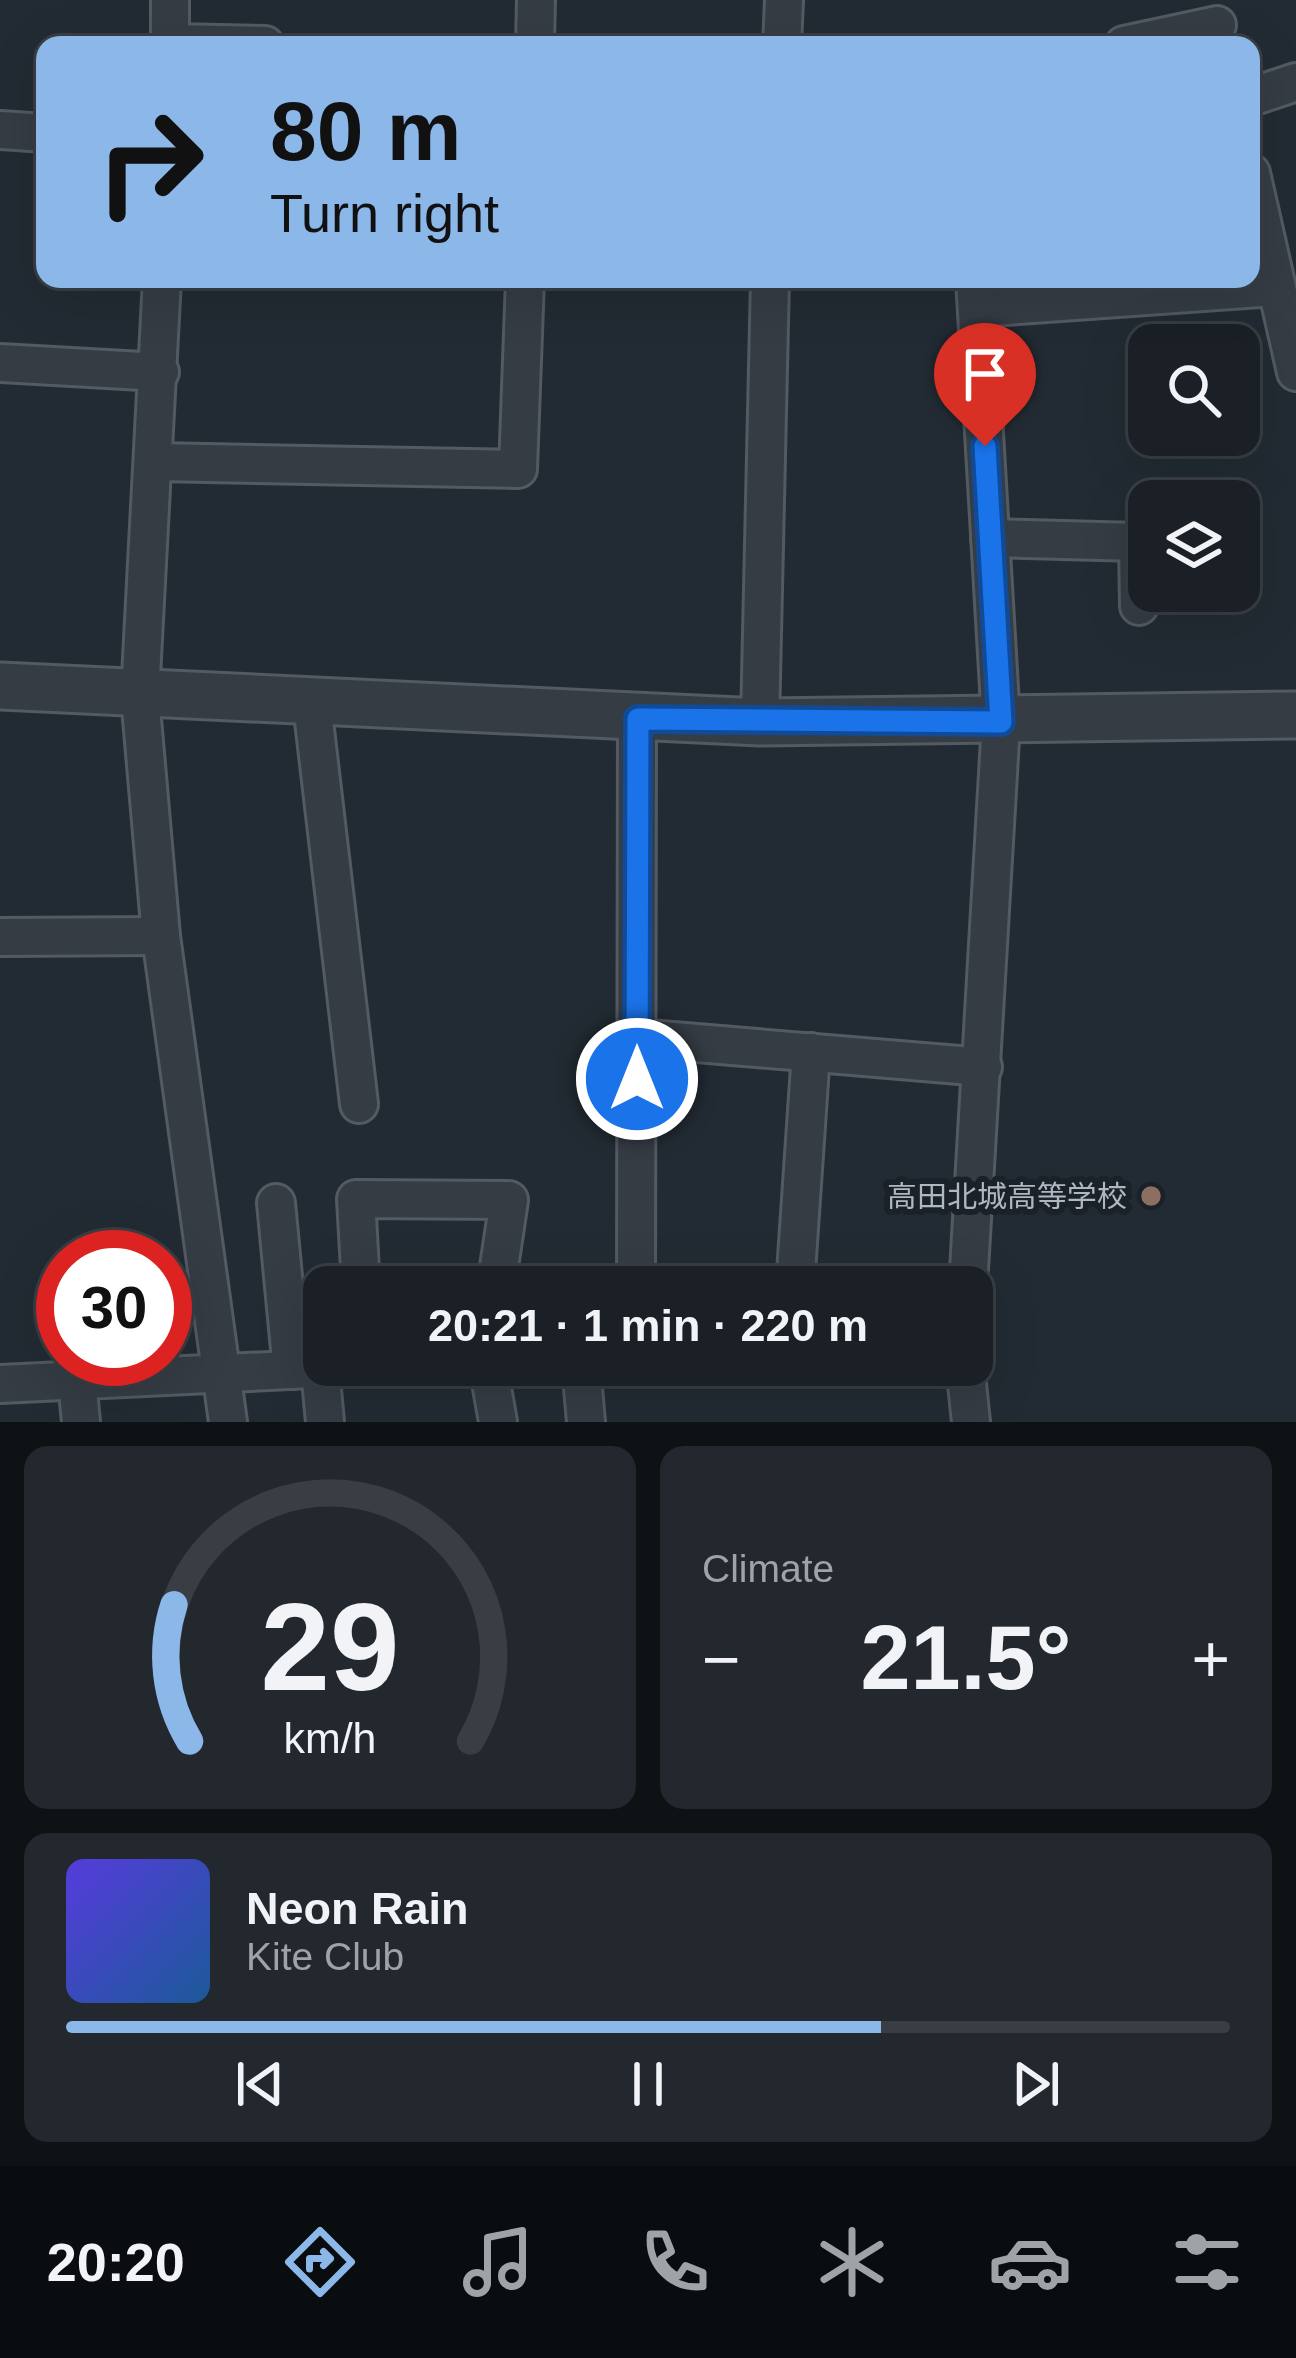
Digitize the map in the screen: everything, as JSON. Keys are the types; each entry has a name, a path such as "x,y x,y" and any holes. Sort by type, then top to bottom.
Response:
{"street":[{"path":"170,0 170,36"},
{"path":"535,36 536,0"},
{"path":"782,36 784,0"},
{"path":"1162,36 1216,23"},
{"path":"1260,94 1296,82"},
{"path":"0,130 36,132"},
{"path":"1260,214 1296,372"},
{"path":"1260,287 1276,287"},
{"path":"162,288 140,696 161,936 228,1422"},
{"path":"156,462 518,469 525,288"},
{"path":"760,722 770,288"},
{"path":"969,1266 1001,722 976,294 1233,288"},
{"path":"0,363 160,372"},
{"path":"990,538 1128,542"},
{"path":"0,686 760,722 1296,715"},
{"path":"312,704 359,1104"},
{"path":"636,1266 638,719"},
{"path":"0,937 161,936"},
{"path":"637,1038 983,1067"},
{"path":"796,1266 811,1052"},
{"path":"360,1266 356,1199 509,1200 499,1266"},
{"path":"276,1203 303,1352"},
{"path":"192,1375 303,1369"},
{"path":"0,1384 36,1382"},
{"path":"77,1386 80,1422"},
{"path":"312,1386 325,1422"},
{"path":"492,1386 498,1422"},
{"path":"583,1386 586,1422"},
{"path":"967,1386 970,1422"}],"place":[{"name":"高田北城高等学校","path":"1151,1196"}],"route":[{"path":"637,1079 638,719 1001,722 985,446"}]}
